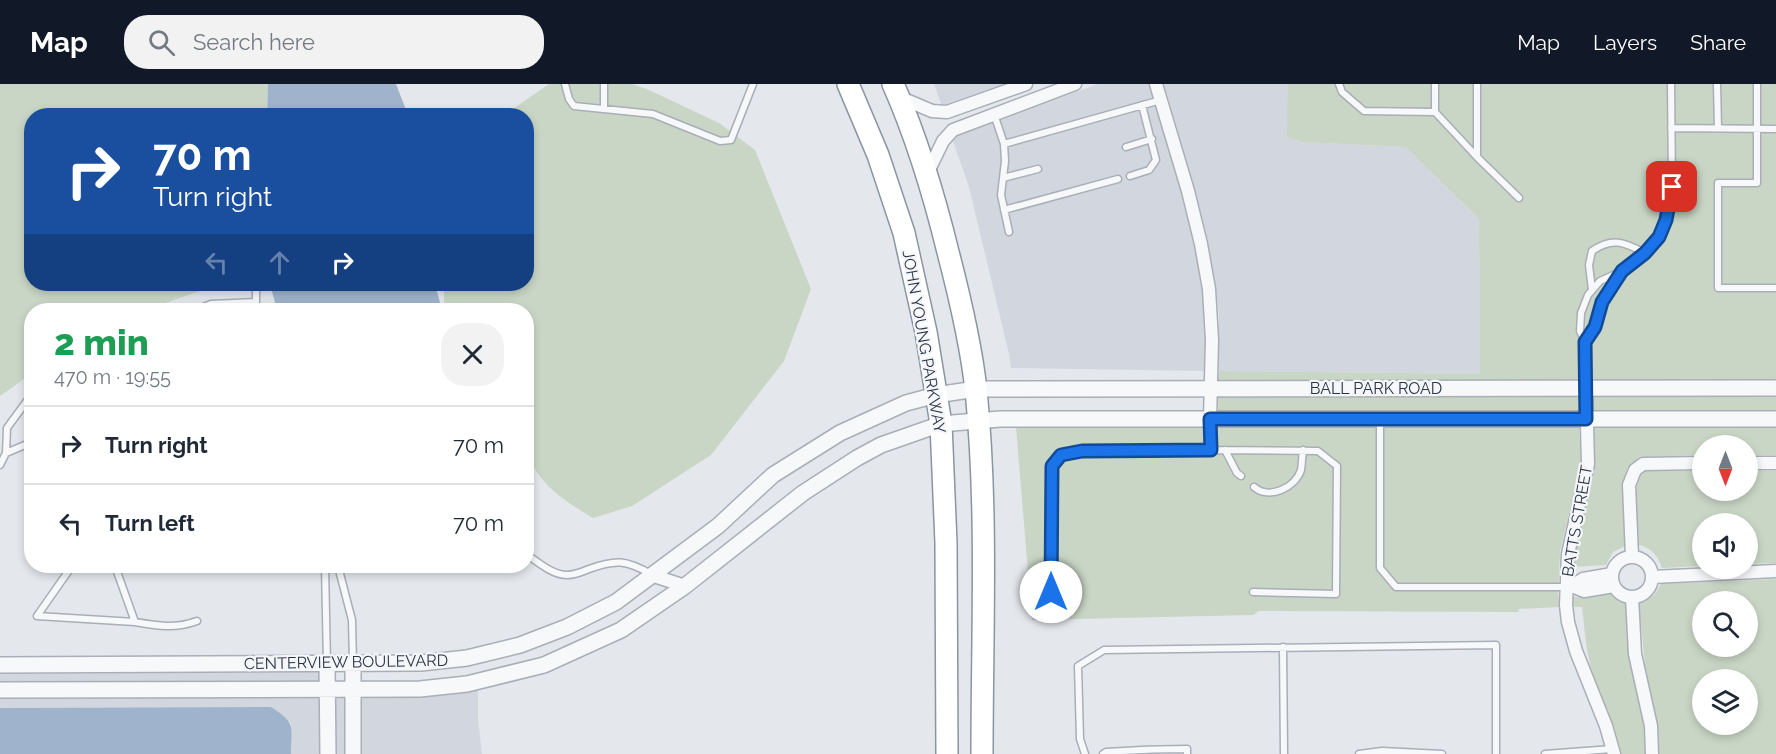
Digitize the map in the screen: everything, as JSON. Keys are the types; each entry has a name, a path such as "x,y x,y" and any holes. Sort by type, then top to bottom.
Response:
{"highway":[{"name":"JOHN YOUNG PARKWAY","path":"848,84 875,148 904,233 926,332 941,424 945,496 947,754"},
{"path":"896,90 927,174 962,303 976,389 982,510 982,754"},
{"path":"936,754 947,624"}],"street":[{"path":"896,90 932,111 947,112 1026,84"},
{"path":"927,174 943,141 953,130 1075,84"},
{"path":"1156,84 1188,191 1201,243 1209,289 1212,317 1210,419"},
{"path":"988,98 994,114"},
{"name":"BATTS STREET","path":"1586,388 1588,464 1568,554 1568,622 1576,651 1606,726 1613,752"},
{"name":"BALL PARK ROAD","path":"976,389 1776,388"},
{"name":"CENTERVIEW BOULEVARD","path":"0,665 421,663 467,658 520,645 567,627 616,602 654,576 718,526 773,475 840,433 906,403 936,395 976,389"},
{"name":"BALL PARK ROAD","path":"978,420 1776,419"},
{"name":"CENTERVIEW BOULEVARD","path":"0,690 420,689 467,684 544,666 621,630 685,586 803,493 857,458 881,446 941,424 978,420"},
{"path":"1632,556 1629,485 1635,471 1643,464 1692,463"},
{"path":"1758,463 1776,463"},
{"path":"1632,556 1638,557 1648,565 1653,577 1647,591 1642,595 1632,597 1618,592 1613,580 1617,563 1632,556"},
{"path":"1653,577 1776,571"},
{"path":"654,576 685,586"},
{"path":"1569,586 1584,591 1613,580"},
{"path":"1632,597 1635,654 1651,726 1652,754"},
{"path":"327,664 328,754"},
{"path":"353,664 353,754"}],"lane":[{"path":"565,84 569,99 574,106 653,114 720,141 731,140 753,84"},
{"path":"604,84 604,108"},
{"path":"1339,84 1342,92 1364,111 1435,112"},
{"path":"1435,84 1435,112 1520,198"},
{"path":"1477,84 1477,157"},
{"path":"1586,388 1585,342 1580,331 1581,313 1588,295 1600,281 1622,271 1645,253 1659,237 1666,220 1672,187 1671,84"},
{"path":"1717,84 1718,128"},
{"path":"1757,84 1757,183 1718,183 1718,288 1776,288"},
{"path":"1004,144 1161,99"},
{"path":"1130,176 1149,170 1156,160 1142,105"},
{"path":"994,114 1004,144 1002,195 1010,232"},
{"path":"1671,128 1776,129"},
{"path":"1126,147 1152,140"},
{"path":"1003,178 1038,170"},
{"path":"1004,210 1118,179"},
{"path":"1592,290 1589,265 1592,251 1597,247 1603,243 1624,242 1645,253"},
{"path":"1585,342 1595,327 1602,302 1622,271"},
{"path":"234,303 256,302 256,291"},
{"path":"0,465 6,453 7,428 24,405"},
{"path":"1210,419 1211,450"},
{"path":"1380,419 1380,568 1396,587 1569,586"},
{"path":"6,453 24,445"},
{"path":"1225,450 1237,473 1241,476"},
{"path":"1254,487 1258,490 1275,492 1293,484 1301,470 1303,450"},
{"path":"1051,592 1052,466 1061,455 1082,451 1318,451 1337,466 1336,594 1253,592"},
{"path":"534,559 555,573 566,575 620,561 630,563 654,576"},
{"path":"67,573 37,616 135,622 166,627 183,626 197,621"},
{"path":"118,573 135,622"},
{"path":"325,573 327,664"},
{"path":"340,573 352,620 353,664"},
{"path":"1085,754 1080,739 1078,666 1104,650 1496,645 1496,754"},
{"path":"1283,647 1284,754"},
{"path":"1103,754 1141,749 1187,749 1187,754"},
{"path":"1359,754 1382,752 1442,754"},
{"path":"1545,754 1613,752"}],"shaded area":[{"path":"934,84 1004,84 941,104"},
{"path":"1098,84 1149,84 1195,245 1205,318 1205,371 1011,368 969,187 953,141 957,136 967,132"},
{"path":"1164,84 1288,84 1288,137 1302,142 1406,147 1479,219 1480,374 1219,371 1219,316 1208,242"},
{"path":"320,672 320,681 0,682 0,674"},
{"path":"478,690 478,719 482,754 360,754 360,697 420,697"},
{"path":"321,697 321,754 291,754 291,723 271,707 0,708 0,698"},
{"path":"334,697 346,697 346,754 335,754"}],"green space":[{"path":"0,84 268,84 267,108 24,108 24,291 199,291 166,303 24,303 24,379 0,396"},
{"path":"549,84 632,84 719,123 755,150 811,289 784,361 711,455 632,506 593,518 563,499 534,467 534,303 444,303 444,291 534,291 534,108 514,108"},
{"path":"1288,84 1776,84 1776,380 1218,380 1219,371 1480,374 1479,219 1406,147 1302,142 1287,137"},
{"path":"1218,396 1579,396 1579,411 1218,411"},
{"path":"1593,396 1776,396 1776,411 1593,411"},
{"path":"1016,427 1579,427 1581,463 1560,552 1558,595 1560,607 1518,609 1519,612 1259,611 1253,615 1032,620"},
{"path":"1593,427 1776,427 1776,455 1758,455 1758,435 1692,435 1692,455 1639,457 1628,467 1622,485 1625,546 1613,552 1606,565 1573,567 1594,466"},
{"path":"1645,471 1692,471 1692,501 1758,501 1758,471 1776,471 1776,563 1758,564 1758,513 1692,513 1692,566 1662,568 1654,553 1639,545 1636,495 1640,477"},
{"path":"1776,579 1776,754 1659,754 1658,726 1645,665 1639,603 1654,595 1661,584"},
{"path":"1610,591 1615,597 1625,602 1631,667 1644,727 1645,754 1621,754 1613,725 1591,669 1582,607 1574,607 1573,597 1586,597"}],"water":[{"path":"268,84 396,84 405,108 267,108"},
{"path":"272,291 437,291 440,303 275,303"},
{"path":"271,707 285,717 291,726 291,754 0,754 0,708"}],"route":[{"path":"1051,592 1052,466 1061,455 1082,451 1211,450 1210,419 1586,419 1585,342 1595,327 1602,302 1622,271 1645,253 1659,237 1666,220 1672,187"}]}
